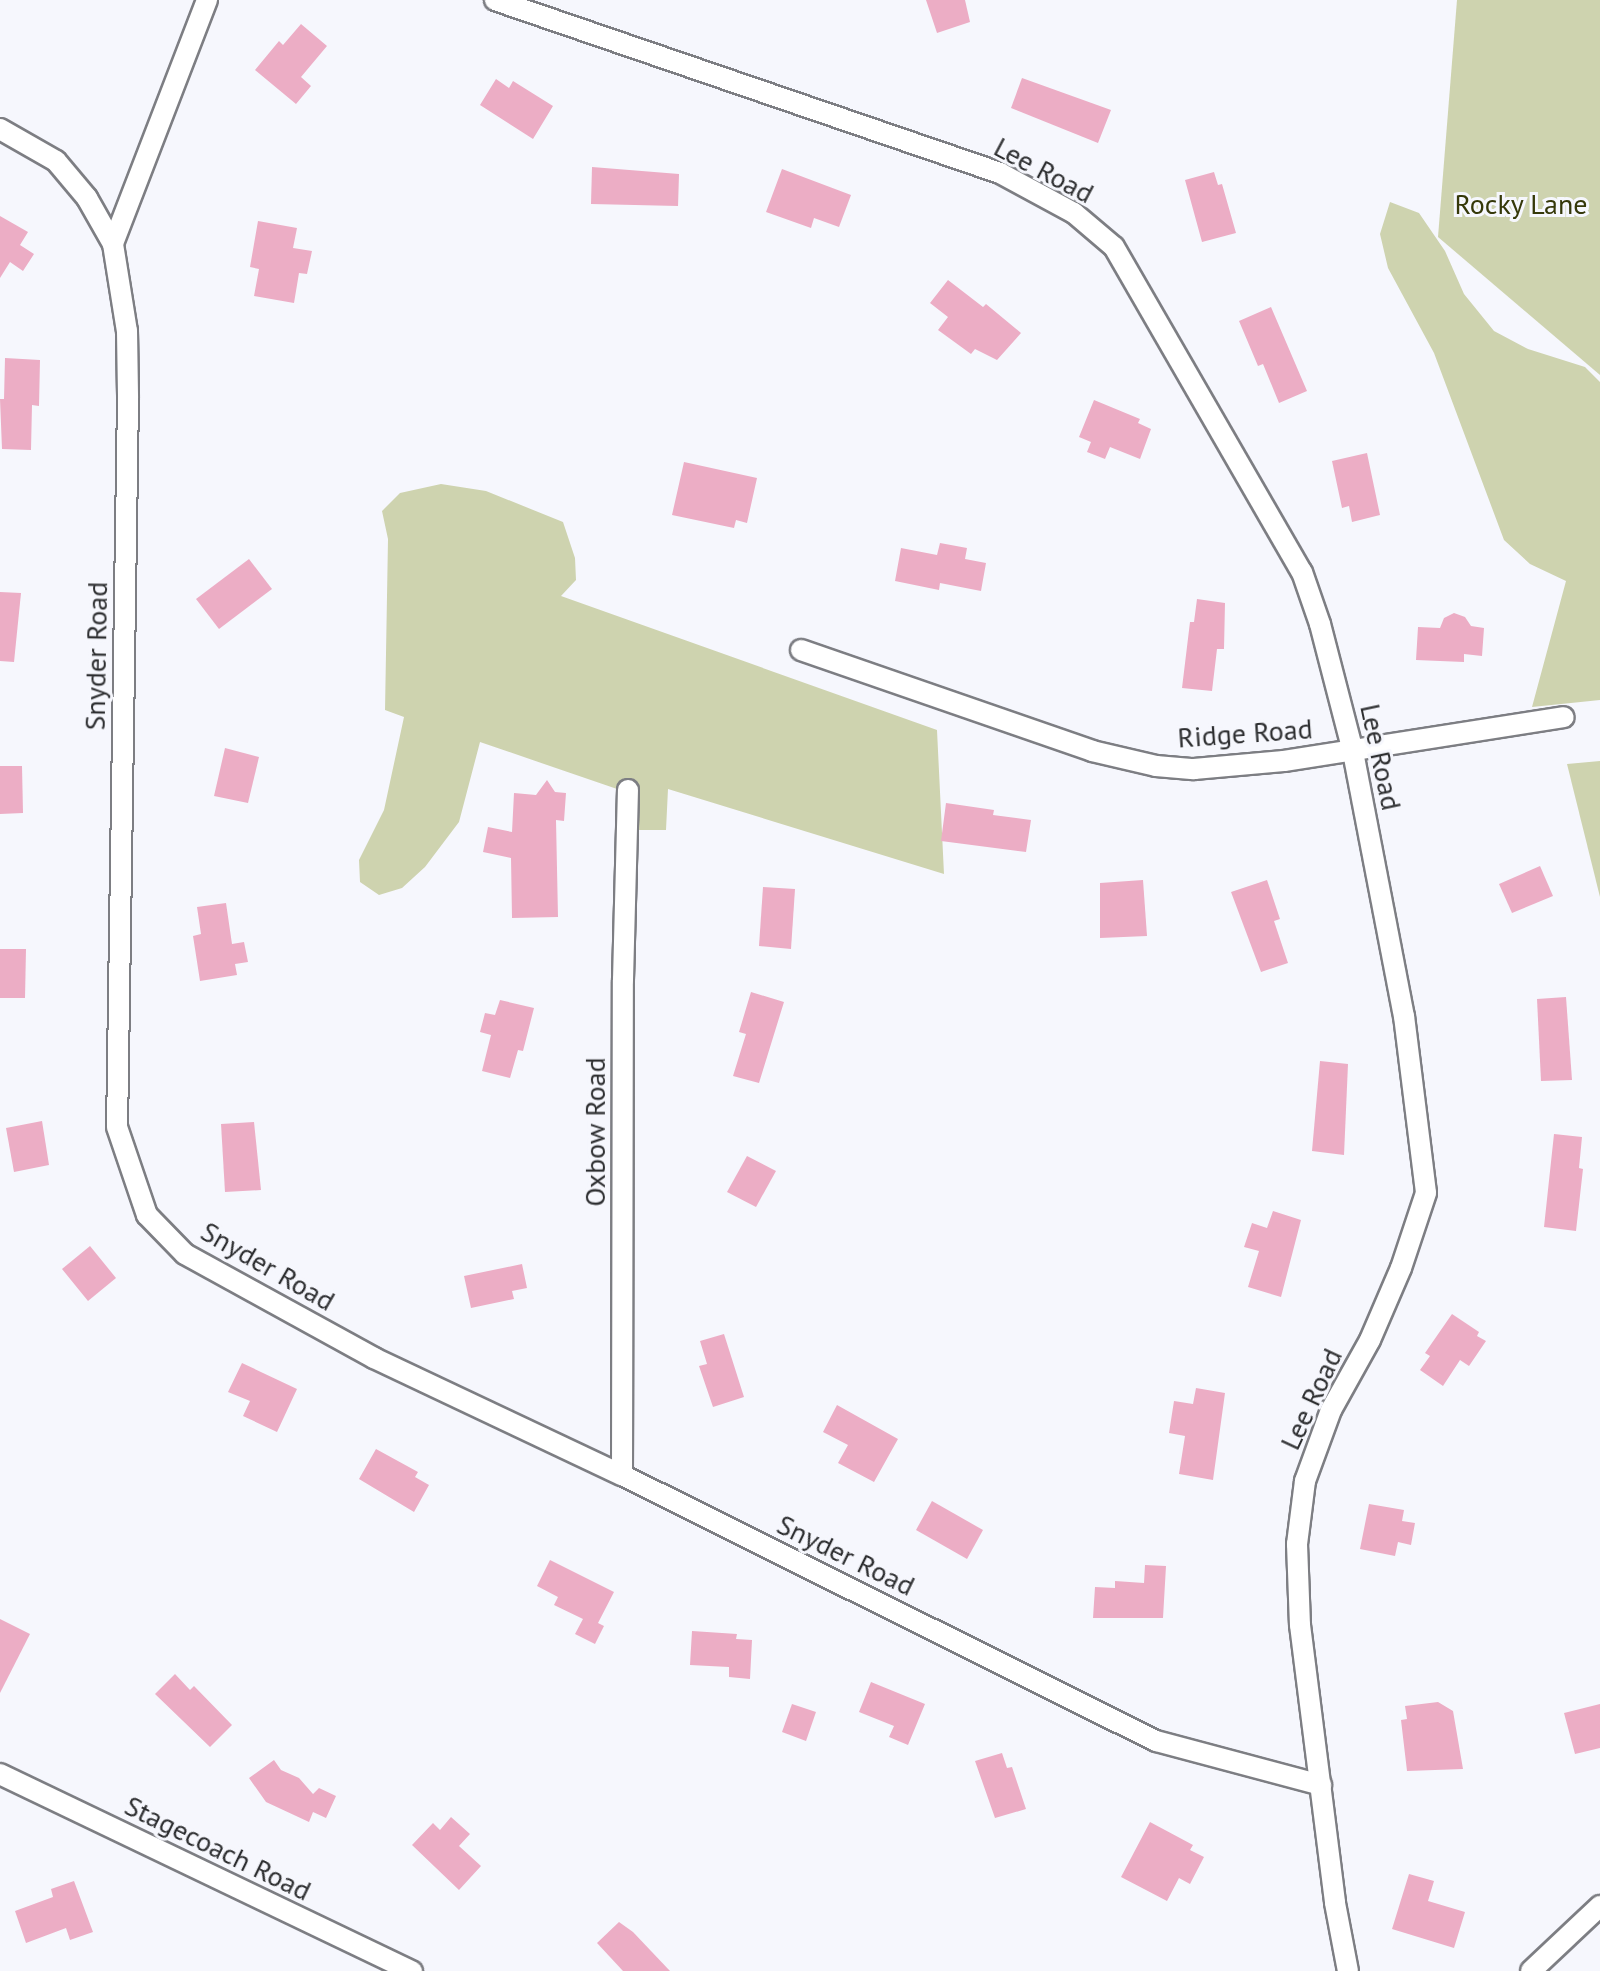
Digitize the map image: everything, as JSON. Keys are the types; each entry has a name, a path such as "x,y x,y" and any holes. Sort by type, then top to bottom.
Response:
{"street":[{"path":"113,244 207,0"},
{"name":"Lee Road","path":"495,0 1000,173 1074,213 1114,247 1302,572 1320,624 1353,752 1404,1016 1426,1193 1401,1268 1370,1340 1331,1410 1305,1481 1297,1544 1300,1625 1348,1971"},
{"path":"0,129 56,161 87,198 113,244"},
{"name":"Snyder Road","path":"113,244 127,331 128,385 117,1127 147,1215 185,1254 374,1358 622,1475 1156,1741 1321,1785"},
{"name":"Ridge Road","path":"801,650 1092,751 1156,766 1230,767 1353,752 1564,717"},
{"name":"Oxbow Road","path":"622,1475 623,996 628,790"},
{"name":"Stagecoach Road","path":"0,1774 412,1971"},
{"path":"1531,1971 1600,1906"}],"green space":[{"name":"Rocky Lane","path":"1457,0 1600,0 1600,375 1438,237"},
{"path":"1390,202 1419,213 1445,251 1464,294 1494,331 1528,349 1585,367 1600,382 1600,700 1532,707 1566,581 1530,564 1504,540 1434,353 1388,268 1380,234"},
{"path":"441,484 486,491 563,522 575,558 576,580 561,596 937,730 944,874 668,789 666,830 619,830 620,790 480,742 459,822 425,867 402,888 379,895 360,882 359,860 384,810 404,717 385,710 388,539 382,511 400,493"},
{"path":"1600,761 1600,897 1567,764"}],"building":[{"path":"926,0 965,0 970,22 937,33"},
{"path":"301,24 327,46 301,77 311,86 296,104 255,70 279,41 283,45"},
{"path":"1022,78 1111,110 1098,143 1011,108"},
{"path":"496,79 509,88 513,81 553,106 533,139 480,105"},
{"path":"592,167 679,174 678,206 591,204"},
{"path":"782,169 851,195 839,227 814,218 811,228 766,212"},
{"path":"1214,172 1218,185 1222,184 1236,233 1202,242 1185,180"},
{"path":"0,216 28,232 20,245 34,254 23,271 10,262 0,278"},
{"path":"258,221 297,228 293,248 312,251 307,274 299,273 294,303 254,296 259,269 250,267"},
{"path":"948,280 983,307 986,304 1021,333 997,360 975,349 971,354 938,330 948,317 930,303"},
{"path":"1271,307 1307,391 1279,403 1263,364 1258,366 1239,321"},
{"path":"5,358 40,360 39,406 32,405 31,450 2,449 0,399 4,399"},
{"path":"1094,400 1140,419 1138,423 1151,429 1140,459 1110,447 1105,459 1087,452 1091,442 1079,437"},
{"path":"1367,453 1380,515 1352,522 1349,506 1342,508 1332,461"},
{"path":"684,462 757,478 747,523 736,520 734,528 672,515"},
{"path":"940,543 967,548 965,559 986,563 981,591 940,583 939,590 895,581 901,548 937,555"},
{"path":"249,559 272,589 219,629 196,599"},
{"path":"0,592 21,593 14,662 0,661"},
{"path":"1197,599 1225,603 1224,649 1217,649 1212,691 1182,688 1190,622 1194,622"},
{"path":"1454,613 1465,617 1471,626 1484,628 1482,656 1464,654 1464,662 1416,660 1418,627 1440,628 1444,618"},
{"path":"225,748 259,757 248,803 214,796"},
{"path":"0,766 22,766 23,813 0,814"},
{"path":"547,780 555,792 566,793 564,821 556,820 558,917 512,918 511,858 483,852 488,827 512,832 514,793 536,795"},
{"path":"946,803 994,810 993,815 1031,820 1026,852 941,841"},
{"path":"1540,866 1553,896 1512,913 1499,884"},
{"path":"1143,880 1147,936 1100,938 1100,883"},
{"path":"1267,880 1280,919 1274,921 1288,963 1261,972 1231,892"},
{"path":"763,887 795,889 791,949 759,946"},
{"path":"226,903 232,944 244,942 248,962 235,964 237,975 200,981 193,936 201,934 197,907"},
{"path":"0,949 26,949 25,998 0,998"},
{"path":"751,992 784,1002 759,1083 733,1076 746,1034 739,1032"},
{"path":"1566,997 1572,1080 1541,1081 1537,999"},
{"path":"500,1000 534,1008 523,1051 518,1050 510,1078 482,1071 491,1035 480,1032 485,1013 495,1015"},
{"path":"1320,1061 1348,1064 1344,1155 1312,1151"},
{"path":"42,1121 49,1165 14,1172 6,1128"},
{"path":"254,1122 261,1190 225,1192 221,1124"},
{"path":"1554,1134 1582,1137 1579,1168 1583,1169 1576,1231 1544,1227"},
{"path":"747,1156 776,1171 756,1207 727,1192"},
{"path":"1273,1211 1301,1220 1281,1297 1248,1287 1259,1251 1244,1247 1252,1223 1267,1228"},
{"path":"90,1246 116,1278 88,1301 62,1269"},
{"path":"522,1264 527,1288 512,1291 514,1299 471,1308 464,1276"},
{"path":"1452,1314 1479,1332 1477,1336 1486,1341 1469,1366 1460,1360 1443,1386 1420,1370 1430,1356 1425,1353"},
{"path":"724,1334 744,1397 713,1407 699,1366 707,1364 700,1341"},
{"path":"242,1363 297,1389 277,1432 243,1416 250,1401 228,1392"},
{"path":"1196,1388 1225,1393 1213,1480 1179,1474 1185,1436 1169,1433 1174,1401 1193,1404"},
{"path":"837,1405 898,1439 874,1482 838,1463 848,1445 823,1432"},
{"path":"376,1449 418,1472 415,1477 429,1485 414,1512 359,1479"},
{"path":"932,1501 983,1530 967,1559 916,1530"},
{"path":"1369,1504 1404,1510 1402,1521 1415,1523 1411,1545 1398,1542 1395,1556 1360,1549"},
{"path":"550,1560 614,1592 598,1623 604,1626 595,1644 575,1634 583,1619 554,1605 558,1597 537,1586"},
{"path":"1145,1565 1166,1566 1163,1618 1093,1618 1095,1587 1115,1588 1115,1581 1144,1583"},
{"path":"0,1619 30,1634 0,1693"},
{"path":"692,1631 737,1634 736,1639 752,1640 750,1679 729,1677 729,1667 690,1665"},
{"path":"175,1674 190,1690 194,1686 232,1725 210,1747 155,1694"},
{"path":"871,1682 925,1704 908,1745 889,1737 894,1726 859,1712"},
{"path":"1438,1702 1453,1711 1463,1769 1407,1771 1401,1720 1407,1719 1405,1706"},
{"path":"792,1704 816,1712 806,1741 782,1732"},
{"path":"1600,1704 1600,1748 1575,1754 1564,1713"},
{"path":"1002,1753 1007,1768 1012,1767 1026,1809 995,1818 975,1761"},
{"path":"274,1760 281,1770 299,1778 313,1794 319,1788 336,1796 326,1818 313,1812 309,1822 266,1802 249,1778"},
{"path":"451,1817 470,1834 459,1846 481,1866 459,1890 412,1845 433,1823 440,1830"},
{"path":"1150,1822 1193,1845 1190,1850 1204,1857 1190,1884 1179,1878 1167,1901 1121,1877"},
{"path":"1409,1874 1434,1881 1428,1901 1465,1912 1454,1948 1392,1929"},
{"path":"74,1881 93,1932 70,1940 66,1928 26,1943 15,1911 53,1897 51,1889"},
{"path":"619,1922 633,1932 670,1971 623,1971 597,1943"}]}
